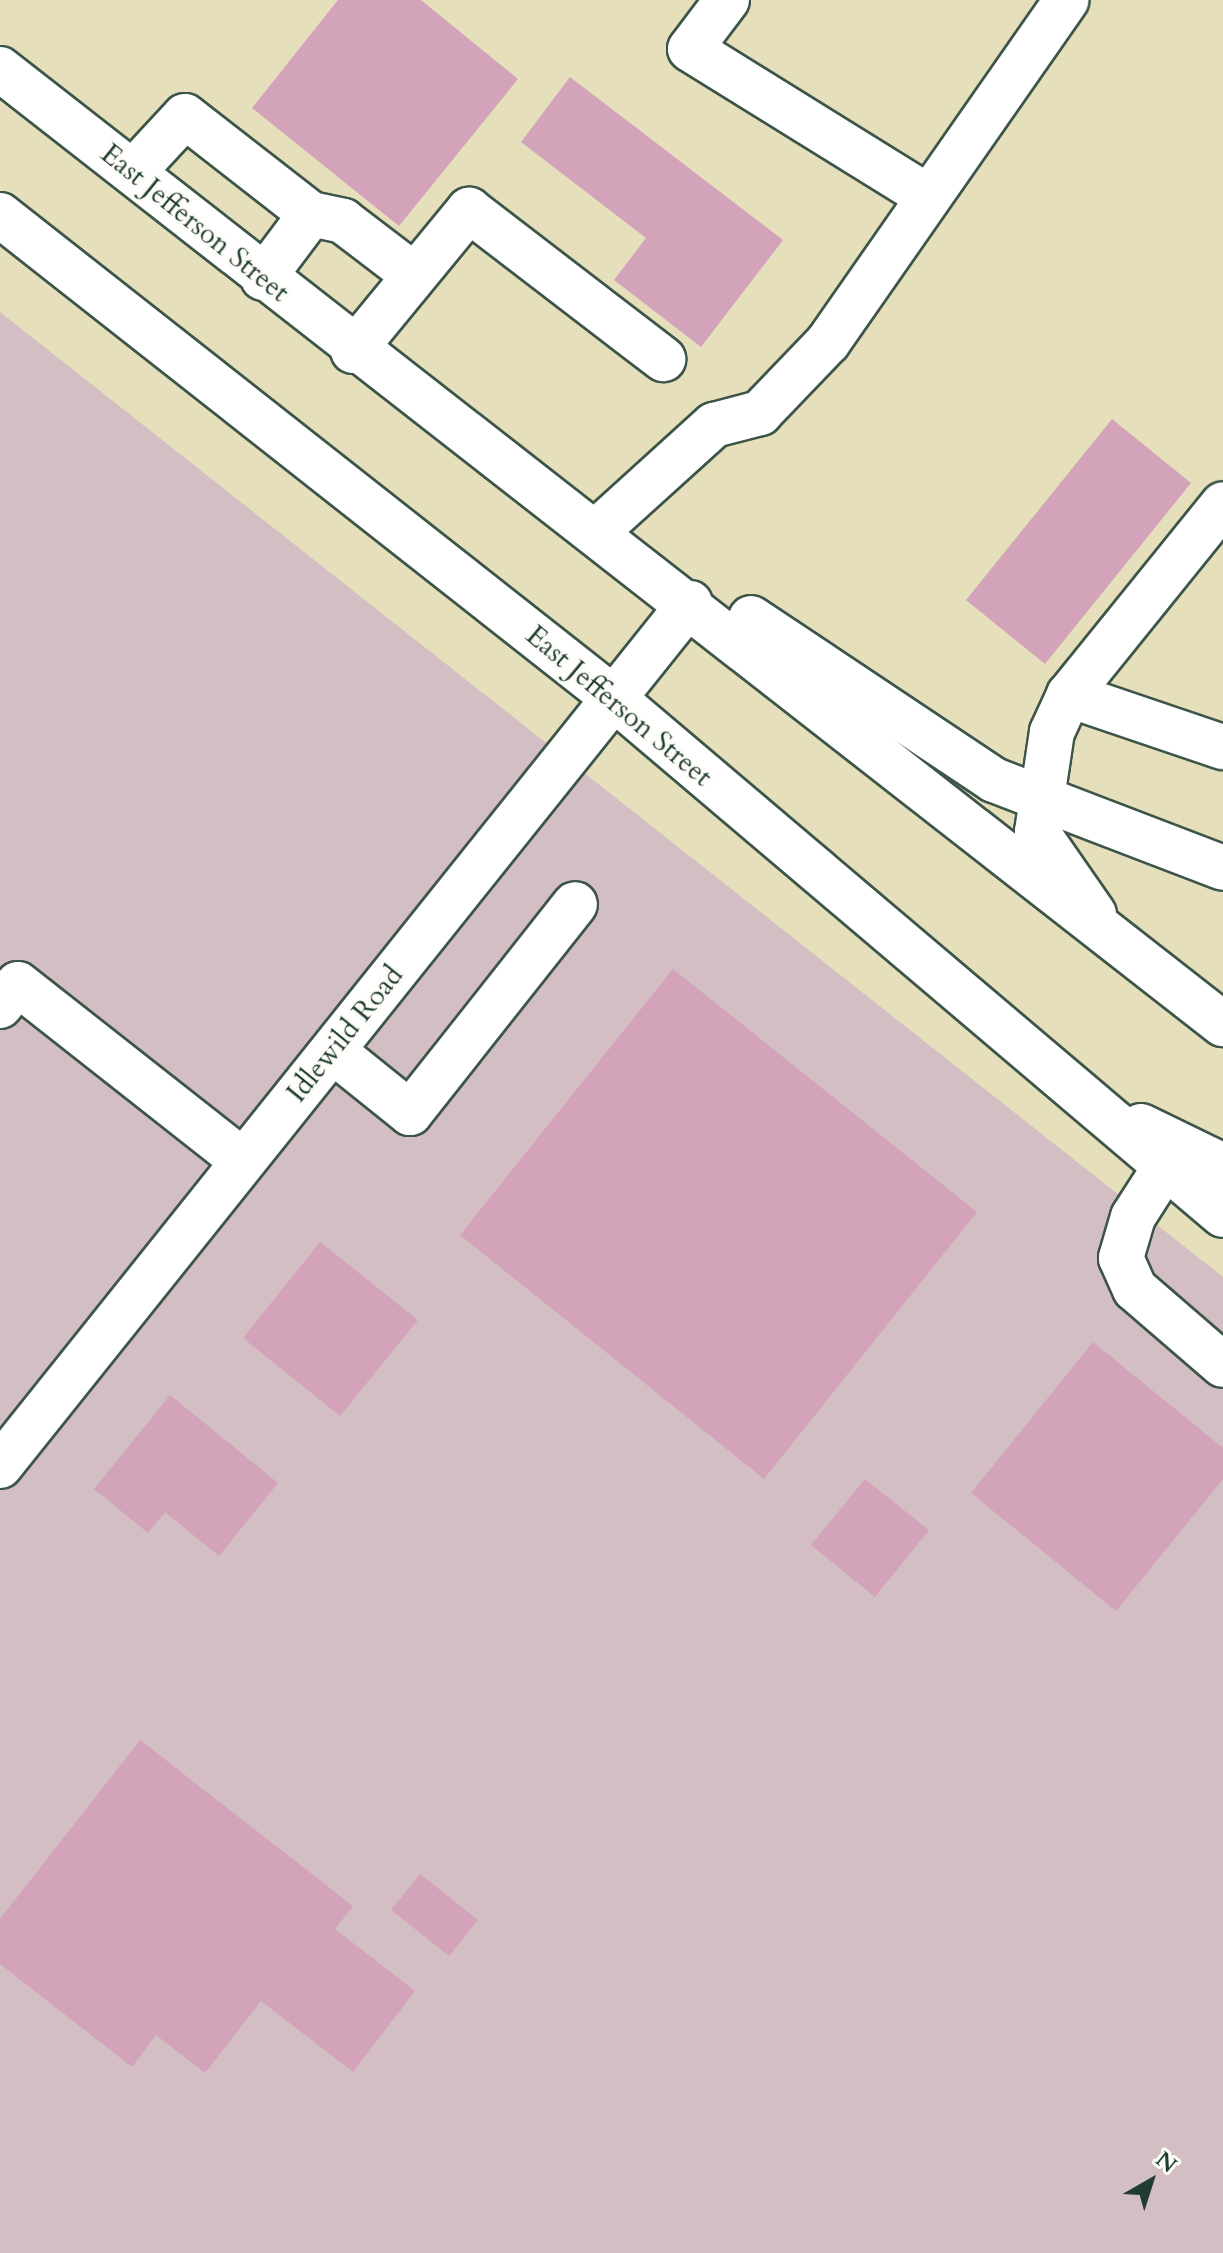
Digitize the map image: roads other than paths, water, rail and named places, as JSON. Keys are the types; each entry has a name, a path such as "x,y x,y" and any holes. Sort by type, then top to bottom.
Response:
{"main road":[{"path":"727,0 690,49 929,197"},
{"path":"597,531 714,425 760,413 828,342 1067,0"},
{"name":"East Jefferson Street","path":"0,69 133,172 353,351 644,566 1223,1024"},
{"path":"133,172 185,116 311,214 343,221 414,275"},
{"path":"353,351 469,210 663,359"},
{"path":"263,278 311,214"},
{"name":"East Jefferson Street","path":"0,215 611,696 1223,1215"},
{"path":"1125,949 1071,890 1037,832 1038,797 1052,732 1069,695 1223,504"},
{"path":"644,566 711,590 994,780 1223,868"},
{"name":"Idlewild Road","path":"1,1461 333,1051 611,696 690,603"},
{"path":"1069,695 1223,747"},
{"path":"333,1051 410,1113 575,904"},
{"path":"6,990 243,1161"},
{"path":"1078,1095 1223,1166"},
{"path":"1165,1167 1133,1217 1121,1258 1135,1289 1223,1365"}]}
